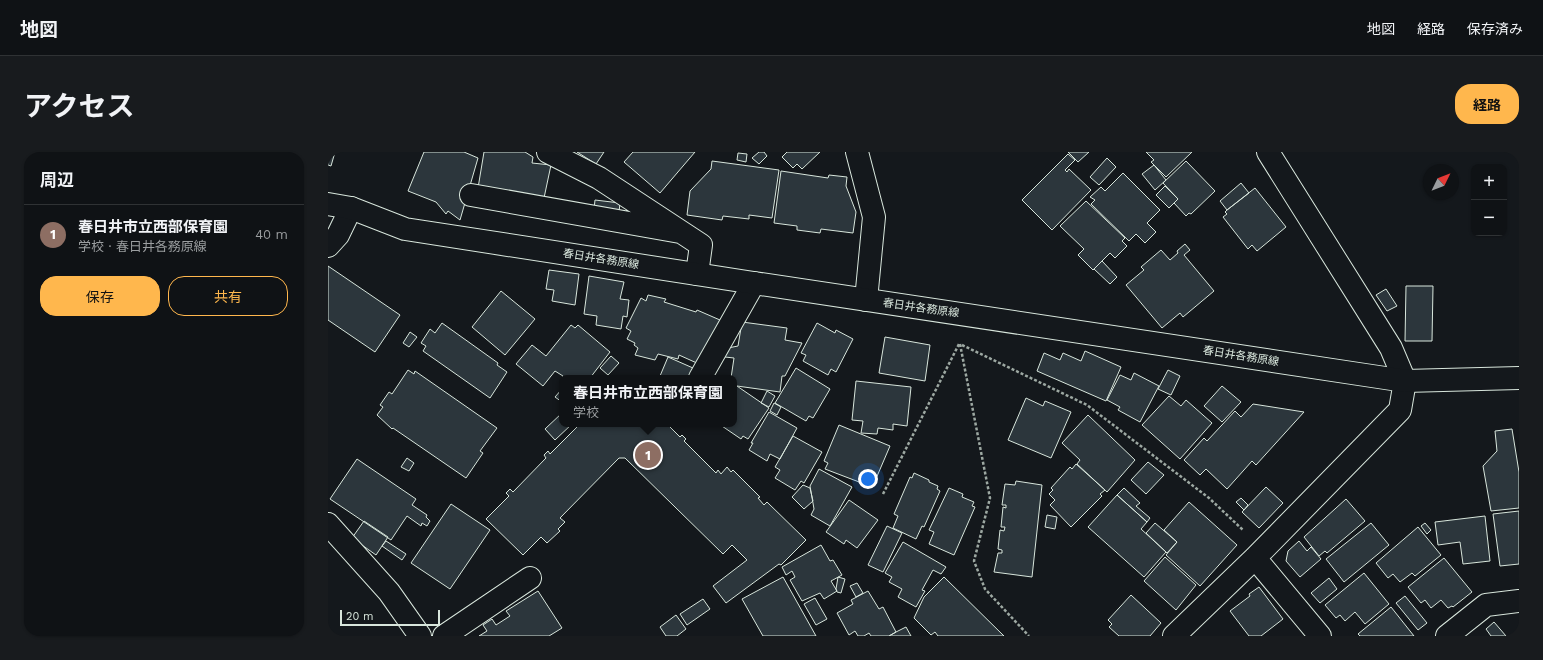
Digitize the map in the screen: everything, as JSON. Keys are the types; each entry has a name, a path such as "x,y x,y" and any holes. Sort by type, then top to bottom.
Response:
{"street":[{"path":"548,152 599,178 701,245 697,274"},
{"path":"857,152 874,218 866,300"},
{"path":"1174,636 1259,554 1400,410 1404,381 1391,348 1268,152"},
{"path":"470,195 680,232"},
{"name":"春日井各務原線","path":"328,204 351,208 405,229 754,284 1404,381 1519,378"},
{"path":"328,246 338,235 351,208"},
{"path":"702,375 754,284"},
{"path":"328,524 389,592 420,636"},
{"path":"1259,554 1320,636"},
{"path":"444,636 530,578"},
{"path":"1447,636 1486,605 1519,601"}],"path":[{"path":"958,314 960,344 990,498 974,561 985,589 1029,636"},
{"path":"883,494 960,344"},
{"path":"960,344 1087,405 1209,498 1259,554"}],"building":[{"path":"328,152 335,152 331,166 328,165"},
{"path":"424,152 464,152 478,158 460,220 448,211 446,214 436,202 408,191"},
{"path":"484,152 525,152 533,157 532,163 551,165 544,198 478,188"},
{"path":"577,152 604,152 596,164"},
{"path":"633,152 695,152 660,193 624,162"},
{"path":"759,152 764,152 767,156 759,164 752,158"},
{"path":"787,152 820,152 802,169 797,164 793,168 782,157"},
{"path":"1068,152 1089,152 1078,162"},
{"path":"1146,152 1192,152 1166,177 1151,162 1154,160"},
{"path":"738,153 747,154 746,162 737,160"},
{"path":"1068,154 1075,160 1065,170 1067,172 1069,169 1091,190 1052,230 1022,200"},
{"path":"1107,158 1116,167 1099,185 1090,177"},
{"path":"712,161 779,170 772,218 749,215 749,219 723,216 722,220 687,215 690,191 711,169"},
{"path":"1186,161 1215,191 1191,214 1189,213 1186,216 1174,203 1178,199 1163,183"},
{"path":"1154,165 1166,180 1155,190 1142,174"},
{"path":"781,171 828,178 829,175 847,177 846,186 856,212 853,233 821,229 820,233 797,230 797,226 774,223"},
{"path":"1123,173 1160,210 1147,223 1156,232 1145,243 1136,234 1129,241 1091,204 1095,200 1090,197 1101,187 1105,191"},
{"path":"1241,183 1249,193 1227,210 1220,201"},
{"path":"1165,186 1178,199 1169,208 1156,195"},
{"path":"1255,188 1286,227 1257,251 1252,245 1248,249 1223,217 1227,214 1225,212 1227,210"},
{"path":"595,200 620,203 619,212 594,209"},
{"path":"1086,201 1125,238 1122,241 1127,246 1115,258 1110,253 1093,270 1078,255 1084,249 1060,226"},
{"path":"1185,244 1190,250 1184,255 1214,291 1183,317 1180,313 1162,328 1126,285 1144,270 1141,267 1161,250 1170,260"},
{"path":"1102,261 1117,277 1110,284 1094,269"},
{"path":"328,266 400,315 375,352 328,320"},
{"path":"549,270 579,274 575,305 552,301 554,290 546,289"},
{"path":"589,276 624,282 620,299 629,300 627,317 623,316 621,329 596,325 597,316 584,314"},
{"path":"1406,286 1433,286 1432,341 1405,341"},
{"path":"1386,289 1397,306 1387,311 1376,295"},
{"path":"501,291 535,319 505,355 472,327"},
{"path":"648,295 666,299 664,302 696,312 697,310 720,320 699,364 679,355 678,359 658,354 655,360 635,355 638,348 634,345 635,343 627,339 631,331 626,328 641,298 646,301"},
{"path":"742,322 787,328 785,340 802,343 785,376 782,376 780,392 737,386 737,375 731,375 734,358 725,357 728,348 738,346"},
{"path":"442,323 498,363 497,365 507,372 490,398 423,351 426,346 421,343 430,329 435,333"},
{"path":"817,323 835,333 836,330 853,339 836,372 831,369 828,375 803,361 806,355 801,353"},
{"path":"571,325 575,328 578,325 610,352 592,375 561,375 555,371 543,386 516,364 532,345 546,356"},
{"path":"410,332 417,337 409,347 403,343"},
{"path":"885,337 930,345 925,381 879,373"},
{"path":"1085,351 1121,367 1106,401 1037,371 1044,353 1060,360 1063,353 1081,361"},
{"path":"611,356 619,363 608,375 600,368"},
{"path":"668,357 693,368 690,375 660,375"},
{"path":"796,368 830,389 813,418 809,416 806,421 775,403"},
{"path":"408,370 414,374 415,371 497,428 480,451 483,453 466,478 393,428 392,429 377,415 383,407 380,405 389,392 392,394"},
{"path":"1168,370 1180,376 1171,395 1158,389"},
{"path":"1134,373 1159,386 1140,422 1118,410 1120,407 1107,400 1120,375 1131,380"},
{"path":"856,381 911,387 907,426 893,424 893,430 878,428 877,434 861,433 863,421 852,420"},
{"path":"737,386 769,408 748,439 743,436 741,439 723,427 737,427"},
{"path":"1222,386 1241,402 1222,422 1204,406"},
{"path":"767,391 775,396 769,407 761,403"},
{"path":"559,392 559,400 555,397"},
{"path":"1169,396 1181,406 1186,400 1212,423 1180,459 1142,425"},
{"path":"1026,398 1043,406 1045,401 1071,412 1051,458 1008,440"},
{"path":"774,403 781,407 777,415 770,411"},
{"path":"1253,404 1304,412 1256,465 1252,461 1227,489 1206,469 1200,475 1184,460 1204,438 1207,441 1235,411 1241,417"},
{"path":"769,412 797,428 780,459 770,454 767,461 749,450 753,443 751,443"},
{"path":"1088,415 1135,460 1107,492 1077,464 1080,460 1062,443"},
{"path":"559,416 559,427 569,427 555,440 545,429"},
{"path":"839,425 890,446 875,481 869,479 867,485 825,469 828,463 824,461"},
{"path":"577,427 670,427 680,437 682,435 686,439 684,441 716,473 718,470 721,474 727,467 731,472 733,470 760,497 758,498 764,505 767,502 806,540 781,565 779,564 726,603 713,586 747,560 732,545 723,554 625,458 619,458 560,518 565,522 558,529 560,531 547,543 541,537 523,555 486,519 509,496 506,493 510,489 513,492 546,458 544,455 548,451 550,454"},
{"path":"1512,429 1519,472 1519,508 1491,511 1483,466 1497,451 1495,431"},
{"path":"793,436 822,452 804,483 801,481 795,490 775,478 780,470 775,467"},
{"path":"407,458 414,463 409,471 401,467"},
{"path":"357,459 416,499 412,505 427,515 426,517 430,521 427,526 422,523 421,526 407,516 391,540 330,499"},
{"path":"1148,462 1164,475 1146,494 1131,480"},
{"path":"1076,464 1105,490 1100,494 1102,496 1071,527 1050,505 1055,500 1049,494 1053,490 1051,488 1070,467 1072,469"},
{"path":"819,469 852,487 830,526 811,515 814,509 810,486"},
{"path":"914,473 938,486 937,489 940,491 924,527 922,526 916,539 893,528 898,516 894,514 910,477 912,478"},
{"path":"1016,481 1042,485 1032,577 994,572 998,553 1002,553 1002,550 998,549 1000,530 1004,531 1005,527 1001,527 1003,507 1006,508 1006,505 1002,505 1005,484 1015,485"},
{"path":"803,485 810,488 813,501 804,509 792,497"},
{"path":"1266,487 1283,503 1259,528 1242,512"},
{"path":"949,488 963,494 962,497 974,502 972,506 975,507 954,555 929,544 934,532 929,530"},
{"path":"1124,488 1140,503 1136,506 1150,518 1147,522 1117,495"},
{"path":"1117,495 1147,522 1141,529 1166,552 1144,577 1088,527"},
{"path":"1241,498 1248,505 1244,510 1236,502"},
{"path":"1346,499 1365,521 1327,553 1325,551 1319,556 1304,537"},
{"path":"849,500 878,520 857,548 846,540 844,544 826,532"},
{"path":"1189,502 1237,545 1200,586 1166,555 1177,542 1164,530"},
{"path":"451,504 490,530 450,589 411,563"},
{"path":"1519,511 1519,564 1500,566 1493,514"},
{"path":"1047,515 1057,517 1055,529 1045,527"},
{"path":"1485,516 1490,561 1463,564 1460,542 1438,545 1435,522"},
{"path":"364,521 388,537 376,555 352,538"},
{"path":"1155,523 1177,542 1167,553 1146,533"},
{"path":"1371,523 1389,545 1344,582 1326,559"},
{"path":"1425,523 1431,530 1427,534 1421,526"},
{"path":"887,526 902,533 883,572 868,565"},
{"path":"1418,527 1441,555 1415,576 1412,573 1400,582 1393,574 1388,578 1376,563"},
{"path":"386,541 406,554 402,560 382,546"},
{"path":"1299,541 1307,551 1311,547 1321,559 1300,577 1286,561 1288,551"},
{"path":"903,542 946,567 941,574 933,570 922,590 925,591 916,607 898,597 902,589 889,582 892,577 885,573"},
{"path":"821,545 830,561 833,560 842,575 831,581 837,591 824,599 820,593 802,601 790,580 795,577 792,571 786,575 782,567"},
{"path":"1165,557 1196,585 1176,610 1144,581"},
{"path":"1444,558 1472,592 1453,607 1448,608 1441,600 1431,608 1425,600 1421,603 1408,587"},
{"path":"1364,573 1389,604 1365,624 1355,612 1345,621 1340,615 1336,618 1325,605"},
{"path":"783,577 816,636 763,636 742,599"},
{"path":"838,577 845,579 841,593 837,592 836,589"},
{"path":"944,577 1004,636 938,636 935,632 931,635 914,618 924,597"},
{"path":"1329,578 1337,589 1320,603 1311,593"},
{"path":"857,583 863,593 856,597 850,586"},
{"path":"1259,587 1283,619 1261,636 1249,636 1230,611"},
{"path":"538,591 562,628 549,636 479,636 487,631 483,625 492,619 496,625 510,616 506,611"},
{"path":"868,591 879,609 883,607 896,632 889,636 871,636 869,633 864,636 858,636 855,631 849,635 837,613 853,604 851,600"},
{"path":"1131,595 1161,623 1150,636 1119,636 1109,627 1112,624 1108,620"},
{"path":"1405,596 1427,623 1418,630 1396,603"},
{"path":"815,598 827,619 816,625 804,604"},
{"path":"703,599 710,609 687,625 680,614"},
{"path":"1391,607 1414,636 1360,636 1358,634"},
{"path":"676,615 686,629 677,636 666,636 660,627"},
{"path":"1494,622 1506,636 1491,636 1486,629"},
{"path":"906,627 911,636 889,636 896,632"}],"place":[{"name":"春日井市立西部保育園","path":"648,455"}]}
